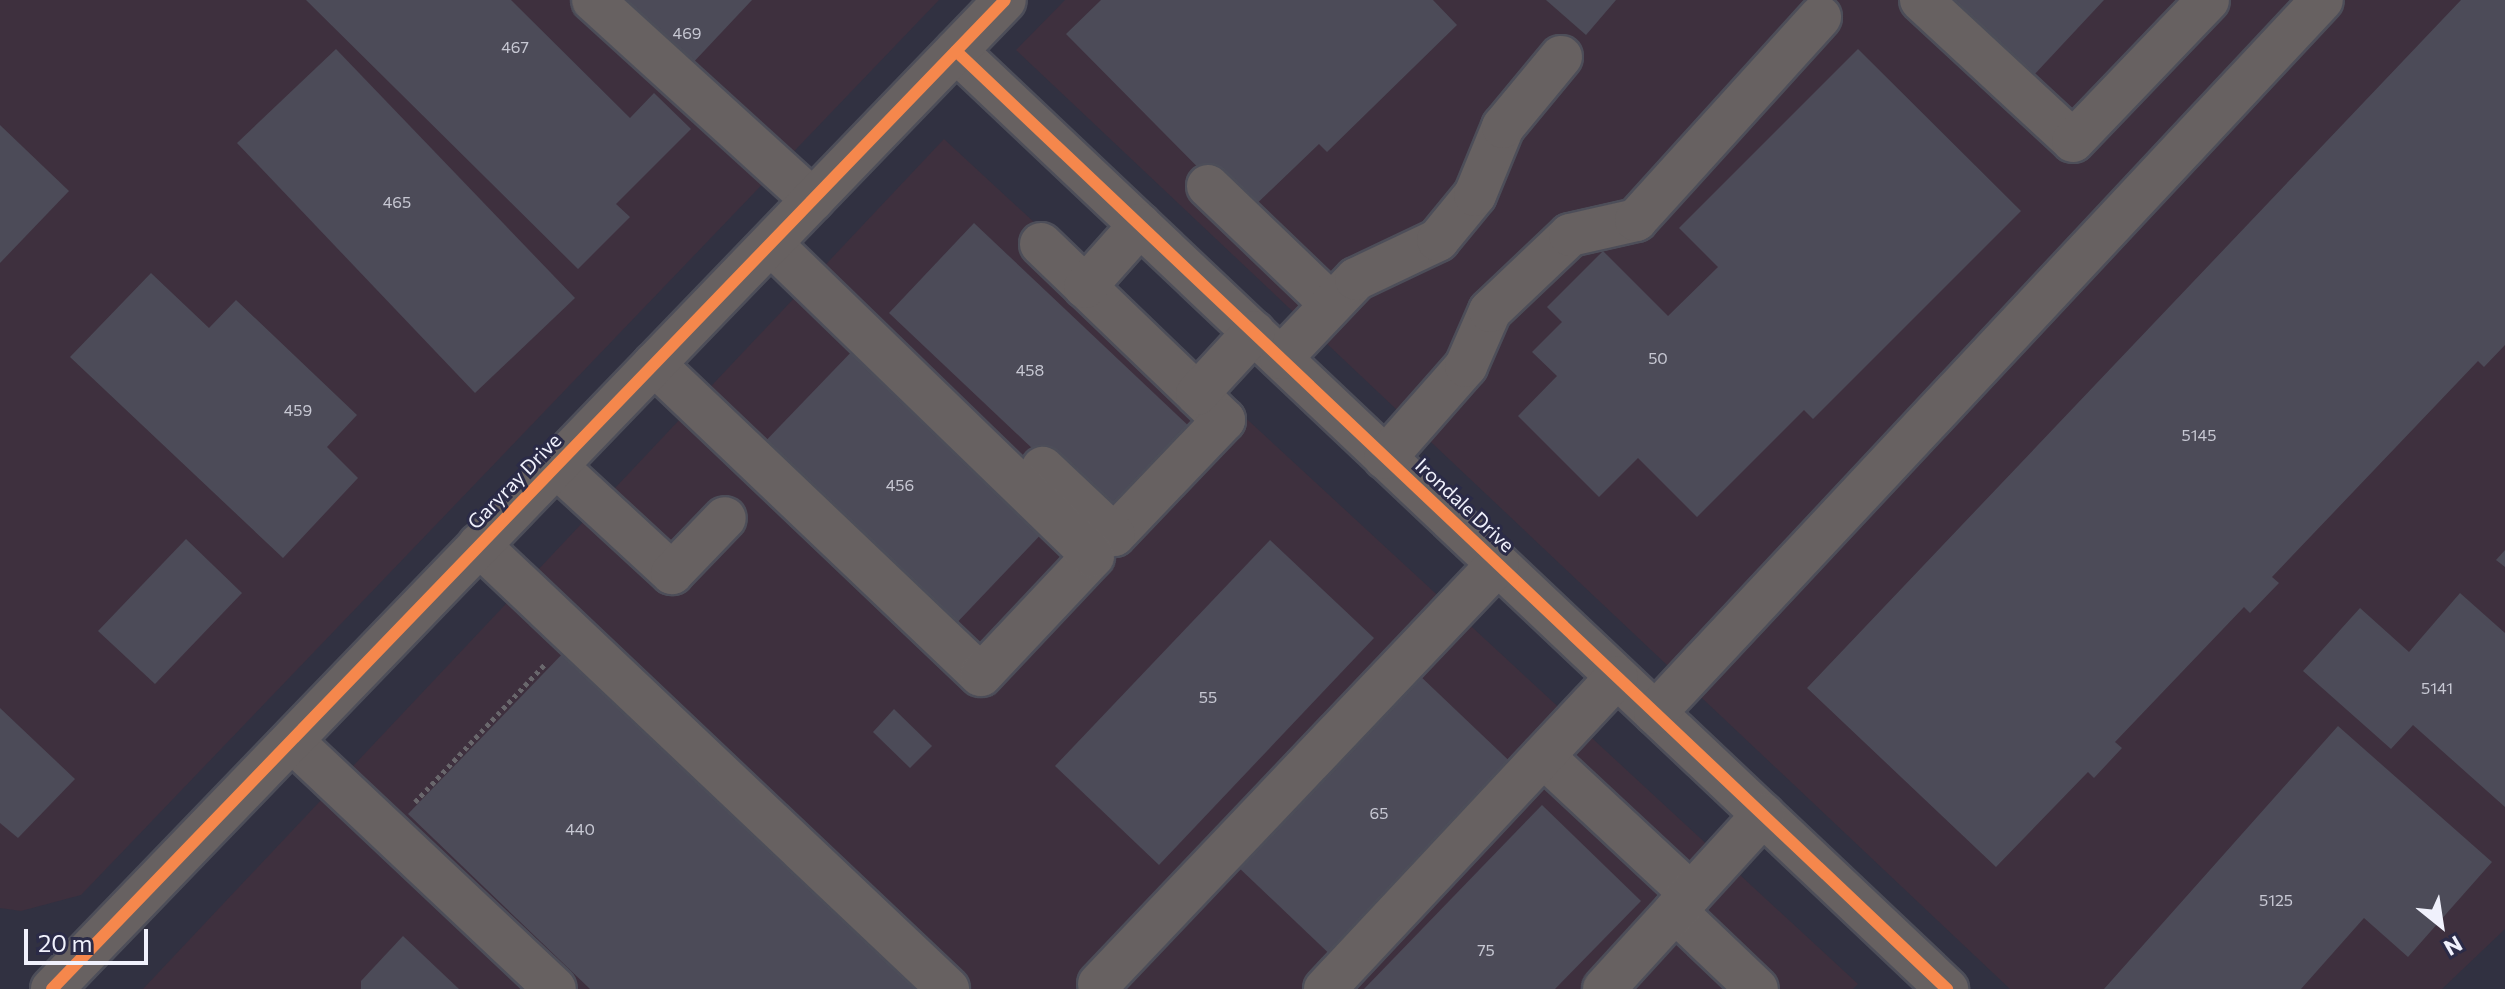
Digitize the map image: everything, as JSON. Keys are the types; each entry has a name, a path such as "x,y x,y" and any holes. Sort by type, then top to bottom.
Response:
{"street":[{"path":"593,0 813,200"},
{"name":"Garyray Drive","path":"52,989 1005,0"},
{"path":"1921,0 2073,141 2208,0"},
{"path":"1655,713 2322,0"},
{"path":"1385,458 1466,366 1490,311 1570,235 1636,220 1820,17"},
{"name":"Irondale Drive","path":"956,51 1947,989"},
{"path":"1197,394 1331,304 1356,279 1438,240 1475,195 1503,127 1561,57"},
{"path":"1208,186 1331,304"},
{"path":"1085,287 1140,225"},
{"path":"654,364 981,675 1093,556 771,244"},
{"path":"929,360 1114,535 1224,420 1041,244"},
{"path":"556,466 672,573 725,518"},
{"path":"479,545 948,989"},
{"path":"1099,984 1498,564"},
{"path":"1325,989 1617,677"},
{"path":"282,750 388,831 555,989"},
{"path":"282,750 513,989"},
{"path":"1543,756 1683,903 1757,989"},
{"path":"1604,989 1763,815"}],"path":[{"path":"388,831 573,634"}],"shaded area":[{"path":"0,0 939,0 81,895 21,911 0,908"},
{"path":"1065,0 2505,0 2505,929 2442,989 2010,989 1016,50"},
{"path":"944,139 1858,984 1853,989 143,989"}],"building":[{"path":"306,0 511,0 630,118 654,93 691,129 616,204 630,217 578,269"},
{"path":"617,0 752,0 689,67"},
{"path":"1101,0 1433,0 1457,25 1327,152 1319,144 1245,215 1066,34"},
{"path":"1546,0 1616,0 1586,35"},
{"path":"1951,0 2104,0 2033,76"},
{"path":"2461,0 2505,0 2505,345 2484,367 2478,361 2272,577 2279,583 2250,613 2244,607 2115,742 2122,748 2094,778 2088,772 1996,867 1807,688"},
{"path":"336,49 575,298 475,393 237,143"},
{"path":"1858,49 2021,211 1813,419 1804,410 1697,517 1638,458 1599,497 1518,416 1557,376 1532,352 1562,322 1547,307 1603,251 1668,316 1718,267 1679,228"},
{"path":"0,125 69,191 0,263"},
{"path":"974,223 1194,431 1109,521 889,313"},
{"path":"151,273 209,328 236,300 357,415 327,447 358,478 283,558 70,357"},
{"path":"857,346 1048,527 950,630 758,449"},
{"path":"186,539 242,593 155,684 98,631"},
{"path":"1270,540 1374,638 1159,865 1055,766"},
{"path":"2505,550 2505,567 2496,560"},
{"path":"2460,593 2505,633 2505,807 2413,725 2391,749 2303,671 2360,608 2409,652"},
{"path":"567,649 923,989 590,989 408,814"},
{"path":"1417,673 1521,772 1339,963 1236,865"},
{"path":"0,708 75,779 18,838 0,823"},
{"path":"894,709 932,746 910,768 873,732"},
{"path":"2338,726 2492,862 2408,957 2364,918 2301,989 2104,989"},
{"path":"1542,805 1641,901 1555,989 1364,989"},
{"path":"403,936 459,989 361,989 361,981"}],"cycle path":[{"path":"52,989 1005,0"},
{"path":"956,51 1947,989"}]}
